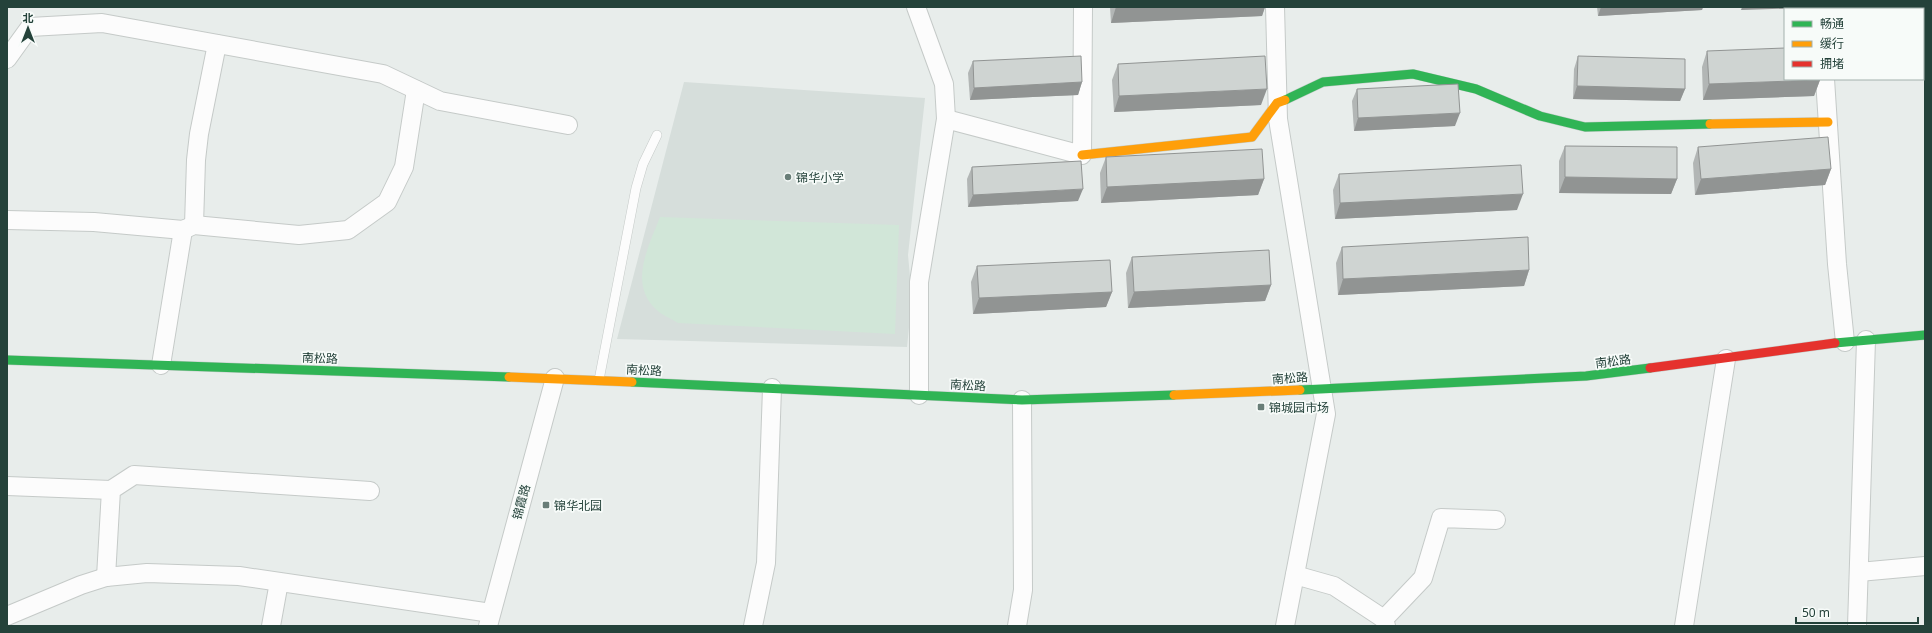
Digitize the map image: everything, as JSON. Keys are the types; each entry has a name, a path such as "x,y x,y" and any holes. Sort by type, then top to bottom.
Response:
{"street":[{"path":"916,7 944,84 946,119 919,282 919,395"},
{"path":"1082,155 1083,7"},
{"path":"1275,7 1279,127 1323,388 1326,414 1285,626"},
{"path":"7,59 30,27 102,22 383,74 440,101 568,125"},
{"path":"161,365 189,227 199,134 217,44"},
{"path":"946,119 1082,155 1252,137 1277,103 1323,82 1413,74 1476,89 1540,116 1585,127 1828,122"},
{"path":"1825,80 1837,264 1845,342"},
{"path":"7,220 94,222 299,235 348,230 387,202 404,167 416,90"},
{"name":"南松路","path":"7,360 555,378 1022,400 1246,393 1586,376 1726,359 1845,342 1925,335"},
{"path":"1857,626 1866,340"},
{"path":"1684,626 1726,359"},
{"name":"锦霞路","path":"490,620 555,378"},
{"path":"753,626 766,563 772,388"},
{"path":"1017,626 1024,590 1022,400"},
{"path":"7,486 111,490 134,474 370,491"},
{"path":"106,577 111,490"},
{"path":"1295,575 1334,586 1385,623 1423,578 1441,518 1496,520"},
{"path":"1859,572 1925,566"},
{"path":"7,616 81,584 106,577 155,573 239,576 490,620"},
{"path":"272,626 279,582"}],"lane":[{"path":"599,380 636,188 643,164 657,135"}],"shaded area":[{"name":"锦华小学","path":"684,82 925,98 908,255 912,298 907,347 617,339"}],"green space":[{"path":"660,217 899,225 895,334 678,323 659,312 649,302 644,291 642,279 643,266 650,241"}],"building":[{"path":"1784,48 1784,80 1820,80 1709,84 1707,51"},
{"path":"1081,56 1082,82 974,88 973,61"},
{"path":"1265,56 1267,89 1119,96 1118,64"},
{"path":"1578,56 1685,59 1685,89 1577,86"},
{"path":"1458,84 1460,113 1358,118 1357,89"},
{"path":"1828,137 1831,169 1701,179 1698,147"},
{"path":"1565,146 1677,147 1677,179 1565,177"},
{"path":"1262,149 1264,179 1107,187 1106,157"},
{"path":"1081,161 1083,189 973,195 972,167"},
{"path":"1521,165 1523,194 1340,203 1339,174"},
{"path":"1528,237 1529,270 1343,279 1342,247"},
{"path":"1269,250 1271,285 1134,292 1132,257"},
{"path":"1110,260 1112,292 979,298 977,266"}],"traffic: fast":[{"path":"1285,100 1323,82 1413,74 1476,89 1540,116 1585,127 1710,124"},
{"path":"1835,343 1925,335"},
{"path":"7,360 509,377"},
{"path":"1300,390 1586,376 1650,368"},
{"path":"632,382 1022,400 1174,395"}],"traffic: slow":[{"path":"1082,155 1252,137 1277,103 1285,100"},
{"path":"1710,124 1828,122"},
{"path":"509,377 632,382"},
{"path":"1174,395 1300,390"}],"traffic: jam":[{"path":"1650,368 1835,343"}],"place":[{"name":"锦华小学","path":"788,177"},
{"name":"锦城园市场","path":"1261,407"},
{"name":"锦华北园","path":"546,505"}]}
